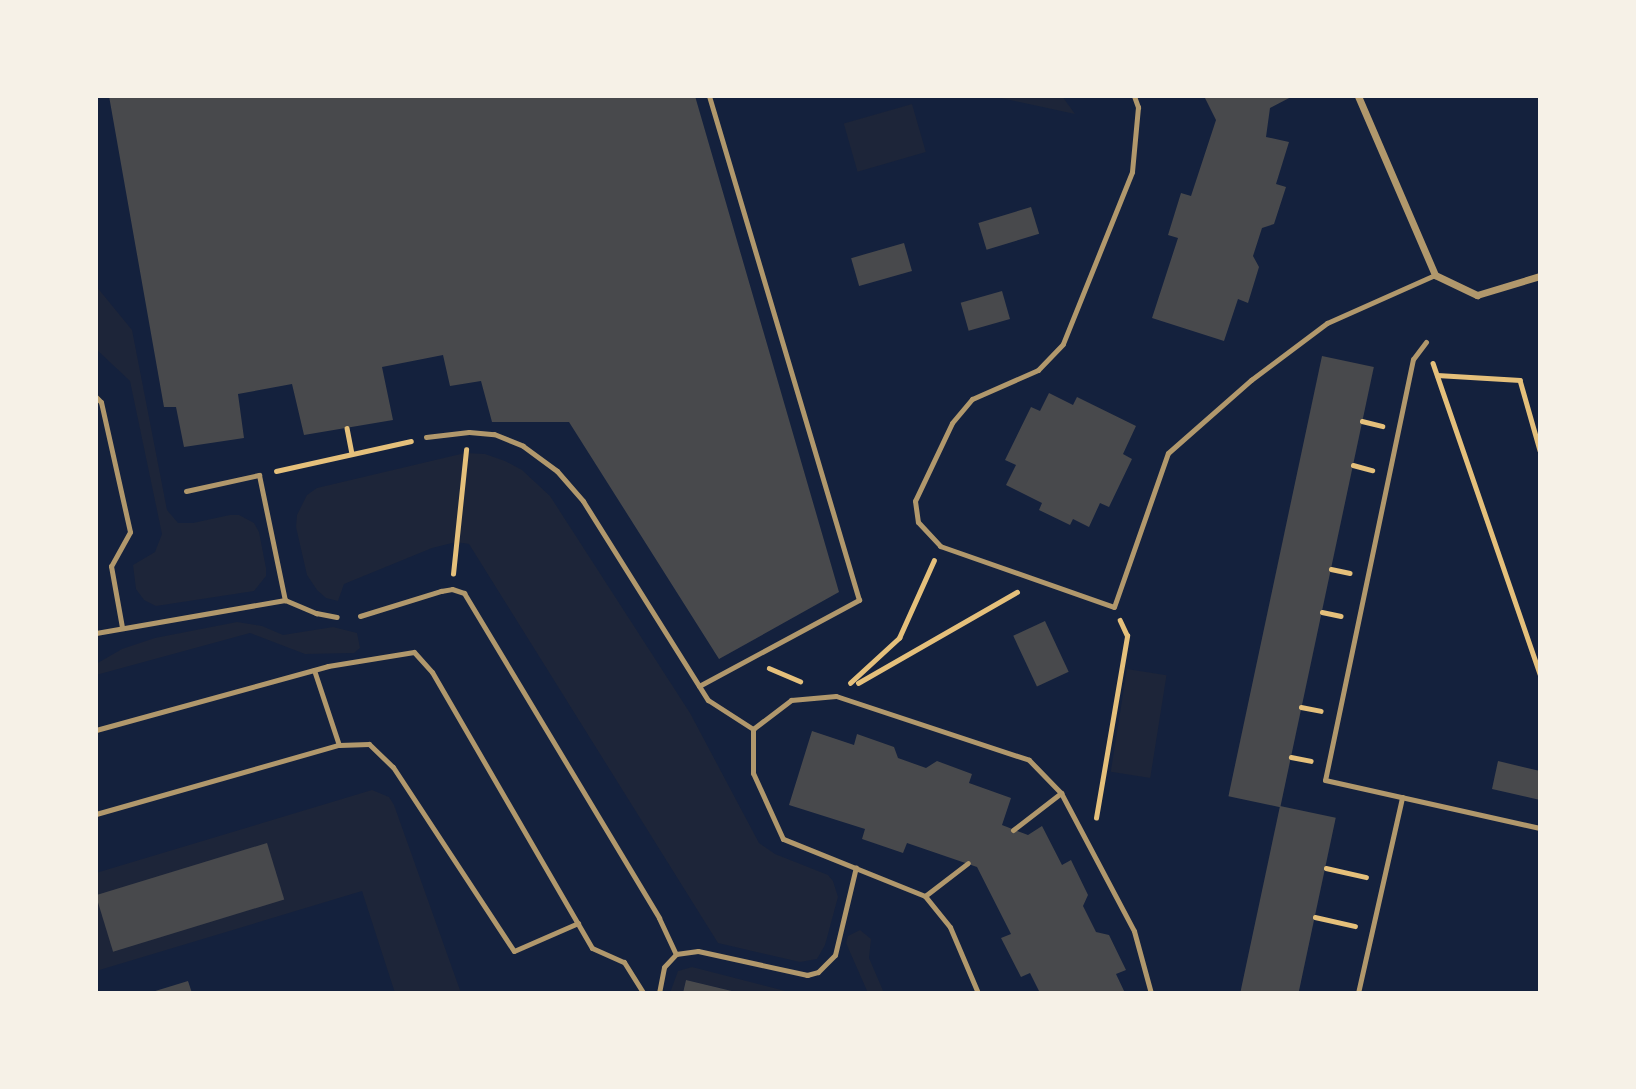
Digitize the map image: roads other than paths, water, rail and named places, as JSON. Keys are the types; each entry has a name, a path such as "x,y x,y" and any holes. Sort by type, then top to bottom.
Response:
{"street":[{"path":"1357,96 1435,275 1477,295 1540,276"}],"lane":[{"path":"699,686 859,600 709,96"},
{"path":"1134,96 1138,107 1132,172 1063,344 1038,370 972,399 952,423 915,501 919,522 940,546 1114,607 1168,453 1251,380 1327,323 1435,275"},
{"path":"1426,342 1413,359 1325,780 1540,828"},
{"path":"96,397 101,402 130,531 111,566 122,627"},
{"path":"426,438 469,432 494,434 523,446 557,471 583,501 708,701 753,729"},
{"path":"186,491 258,475 285,600"},
{"path":"360,616 452,589 464,593 659,918 676,954"},
{"path":"96,632 285,600 316,613 337,617"},
{"path":"96,730 314,670 414,652 432,673 592,948 624,962 643,993"},
{"path":"314,670 339,744"},
{"path":"753,729 791,701 836,696 1029,760 1061,793 1134,931 1152,993"},
{"path":"753,729 753,773 783,839 925,896 950,927 978,993"},
{"path":"96,814 339,744 369,744 393,767 514,951 578,923"},
{"path":"1013,830 1061,793"},
{"path":"1358,993 1402,797"},
{"path":"925,896 968,863"},
{"path":"659,993 664,967 676,954 698,951 807,975 818,972 835,955 856,867"}]}
